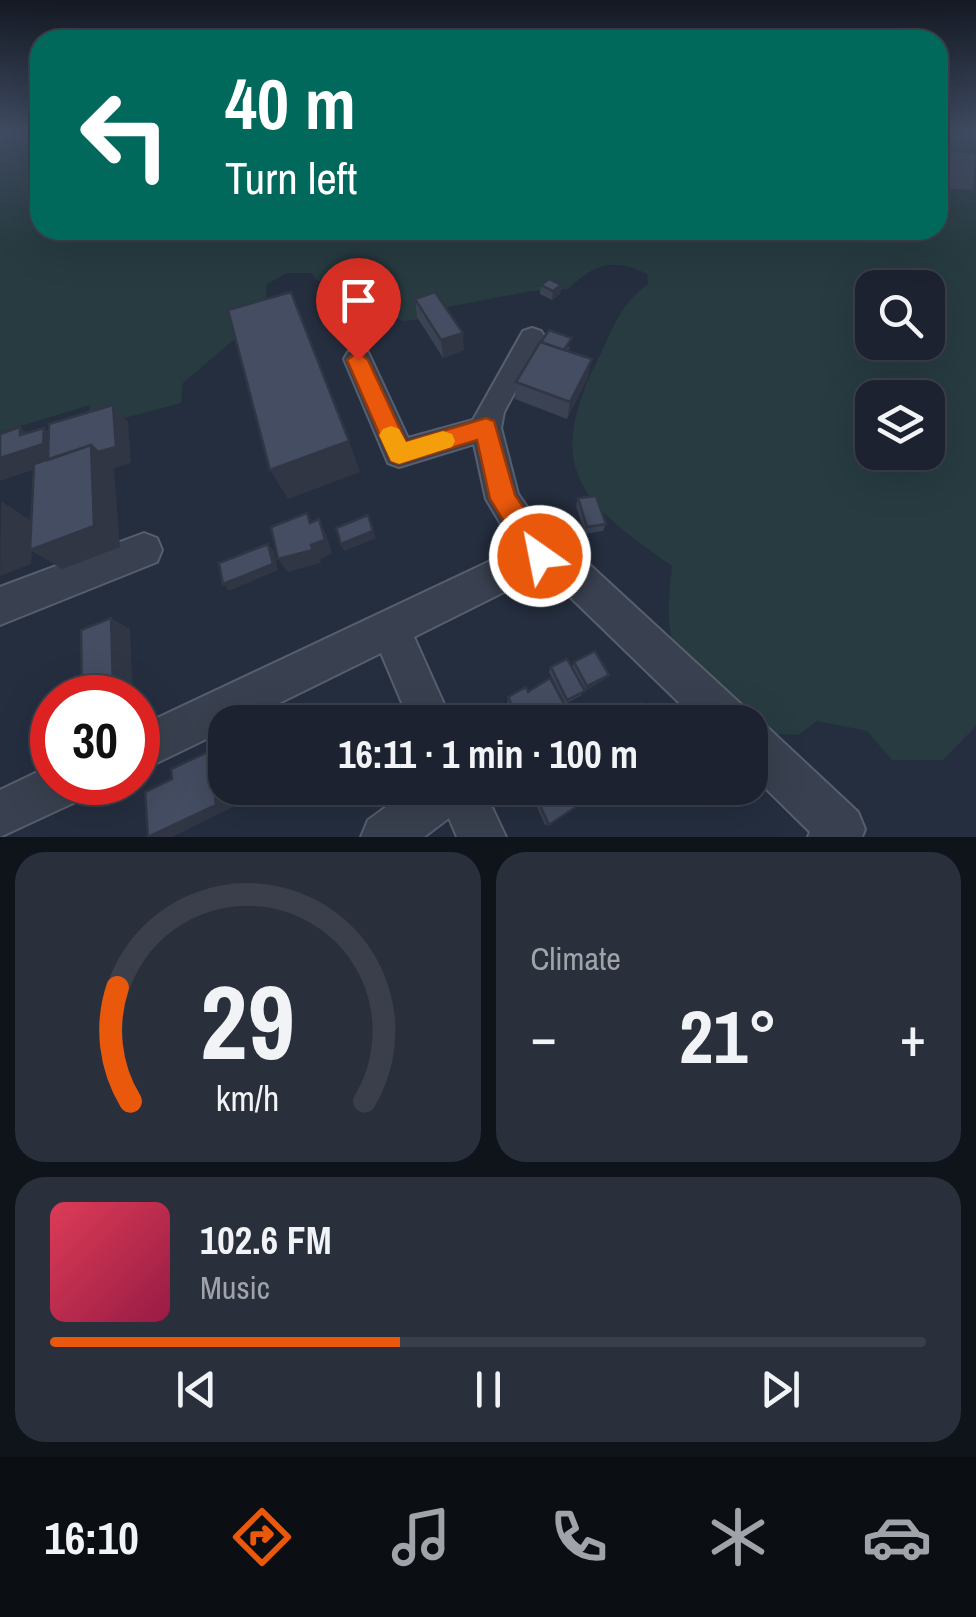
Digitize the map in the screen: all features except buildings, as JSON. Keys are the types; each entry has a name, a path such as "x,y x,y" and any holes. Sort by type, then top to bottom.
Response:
{"street":[{"path":"532,337 489,412 486,428 503,499 540,556 578,580 712,705"},
{"path":"358,360 399,454 486,428"},
{"path":"0,606 144,550"},
{"path":"160,740 540,556"},
{"path":"391,630 424,705"},
{"path":"768,759 842,829 832,837"},
{"path":"0,815 30,800"},
{"path":"385,837 427,805"},
{"path":"467,805 482,837"}],"green space":[{"path":"0,170 30,170 30,240 948,240 948,170 976,170 976,726 943,760 892,760 867,731 817,721 798,735 768,734 768,705 725,705 689,671 679,657 669,622 672,566 614,523 594,502 580,480 573,456 574,429 582,397 598,359 624,309 648,284 647,274 635,269 604,266 568,289 531,291 438,309 423,319 403,321 367,307 345,285 316,280 312,273 287,273 267,284 266,298 274,302 256,331 231,342 183,383 181,403 87,428 90,405 0,432"}],"tunnel":[{"path":"948,171 976,172"}],"slow traffic":[{"path":"391,435 399,454 443,441"}],"route":[{"path":"358,360 399,454 486,428 503,499 540,556"}]}
